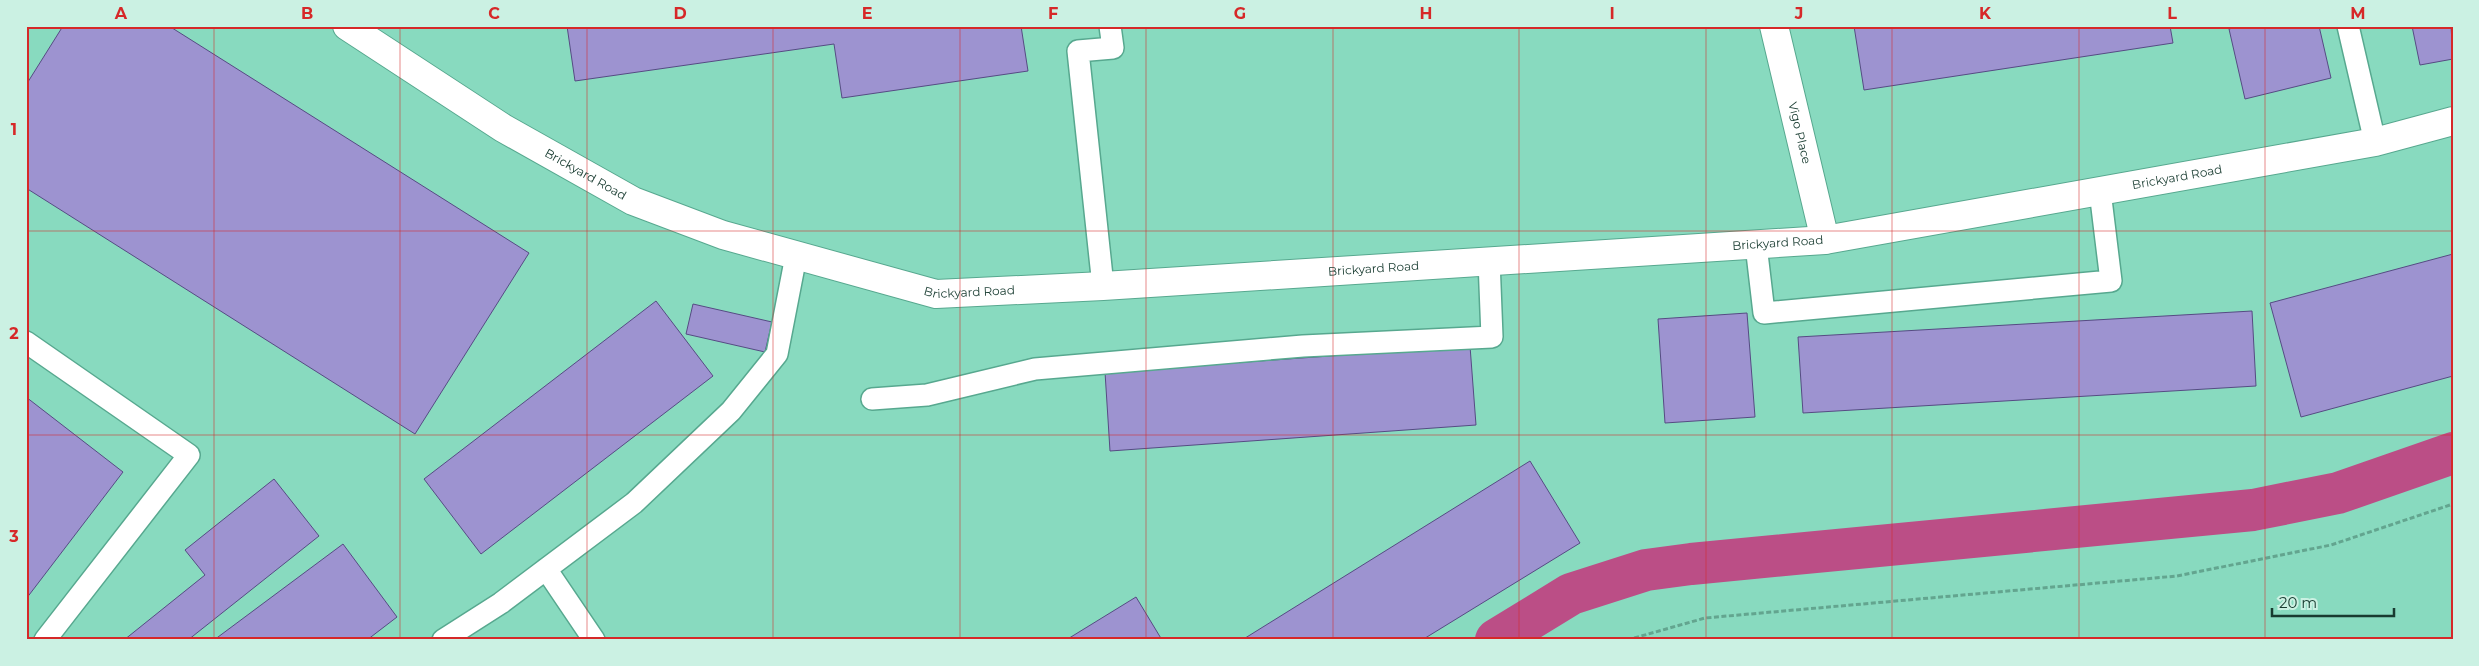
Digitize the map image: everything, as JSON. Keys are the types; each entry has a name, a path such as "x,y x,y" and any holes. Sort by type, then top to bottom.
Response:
{"street":[{"name":"Brickyard Road","path":"348,26 503,128 633,201 723,235 936,294 1103,286 1489,260 1756,246 1825,240 2375,142 2453,121"},
{"name":"Vigo Place","path":"1774,26 1825,240"}],"lane":[{"path":"1103,286 1078,51 1113,48 1110,26"},
{"path":"2348,26 2375,142"},
{"path":"1756,246 1764,313 2111,282 2100,191"},
{"path":"443,640 501,603 634,503 731,411 778,354 796,256"},
{"path":"872,399 927,395 1034,369 1303,346 1492,337 1489,260"},
{"path":"26,342 189,455 45,640"},
{"path":"546,569 594,640"}],"path":[{"path":"1627,640 1705,618 2177,576 2331,545 2453,504"}],"building":[{"path":"63,26 169,26 529,253 415,434 26,188 26,85"},
{"path":"567,26 1021,26 1028,71 842,98 834,44 575,81"},
{"path":"1854,26 2170,26 2173,43 1864,90"},
{"path":"2242,26 2319,26 2331,78 2245,99 2229,29"},
{"path":"2412,26 2451,26 2453,59 2420,65"},
{"path":"2453,254 2453,376 2301,417 2270,303"},
{"path":"656,301 713,376 481,554 424,479"},
{"path":"693,304 772,322 765,352 686,334"},
{"path":"2252,311 2256,386 1803,413 1798,337"},
{"path":"1747,313 1755,417 1665,423 1658,319"},
{"path":"1470,346 1476,425 1110,451 1105,372"},
{"path":"26,397 123,472 26,599"},
{"path":"1530,461 1580,543 1422,640 1242,640"},
{"path":"274,479 319,536 188,640 124,640 205,575 185,550"},
{"path":"343,544 397,617 367,640 214,640"},
{"path":"1136,597 1162,640 1066,640"}],"waterway":[{"path":"1496,640 1571,594 1646,570 1691,564 2253,510 2338,493 2453,453"}]}
